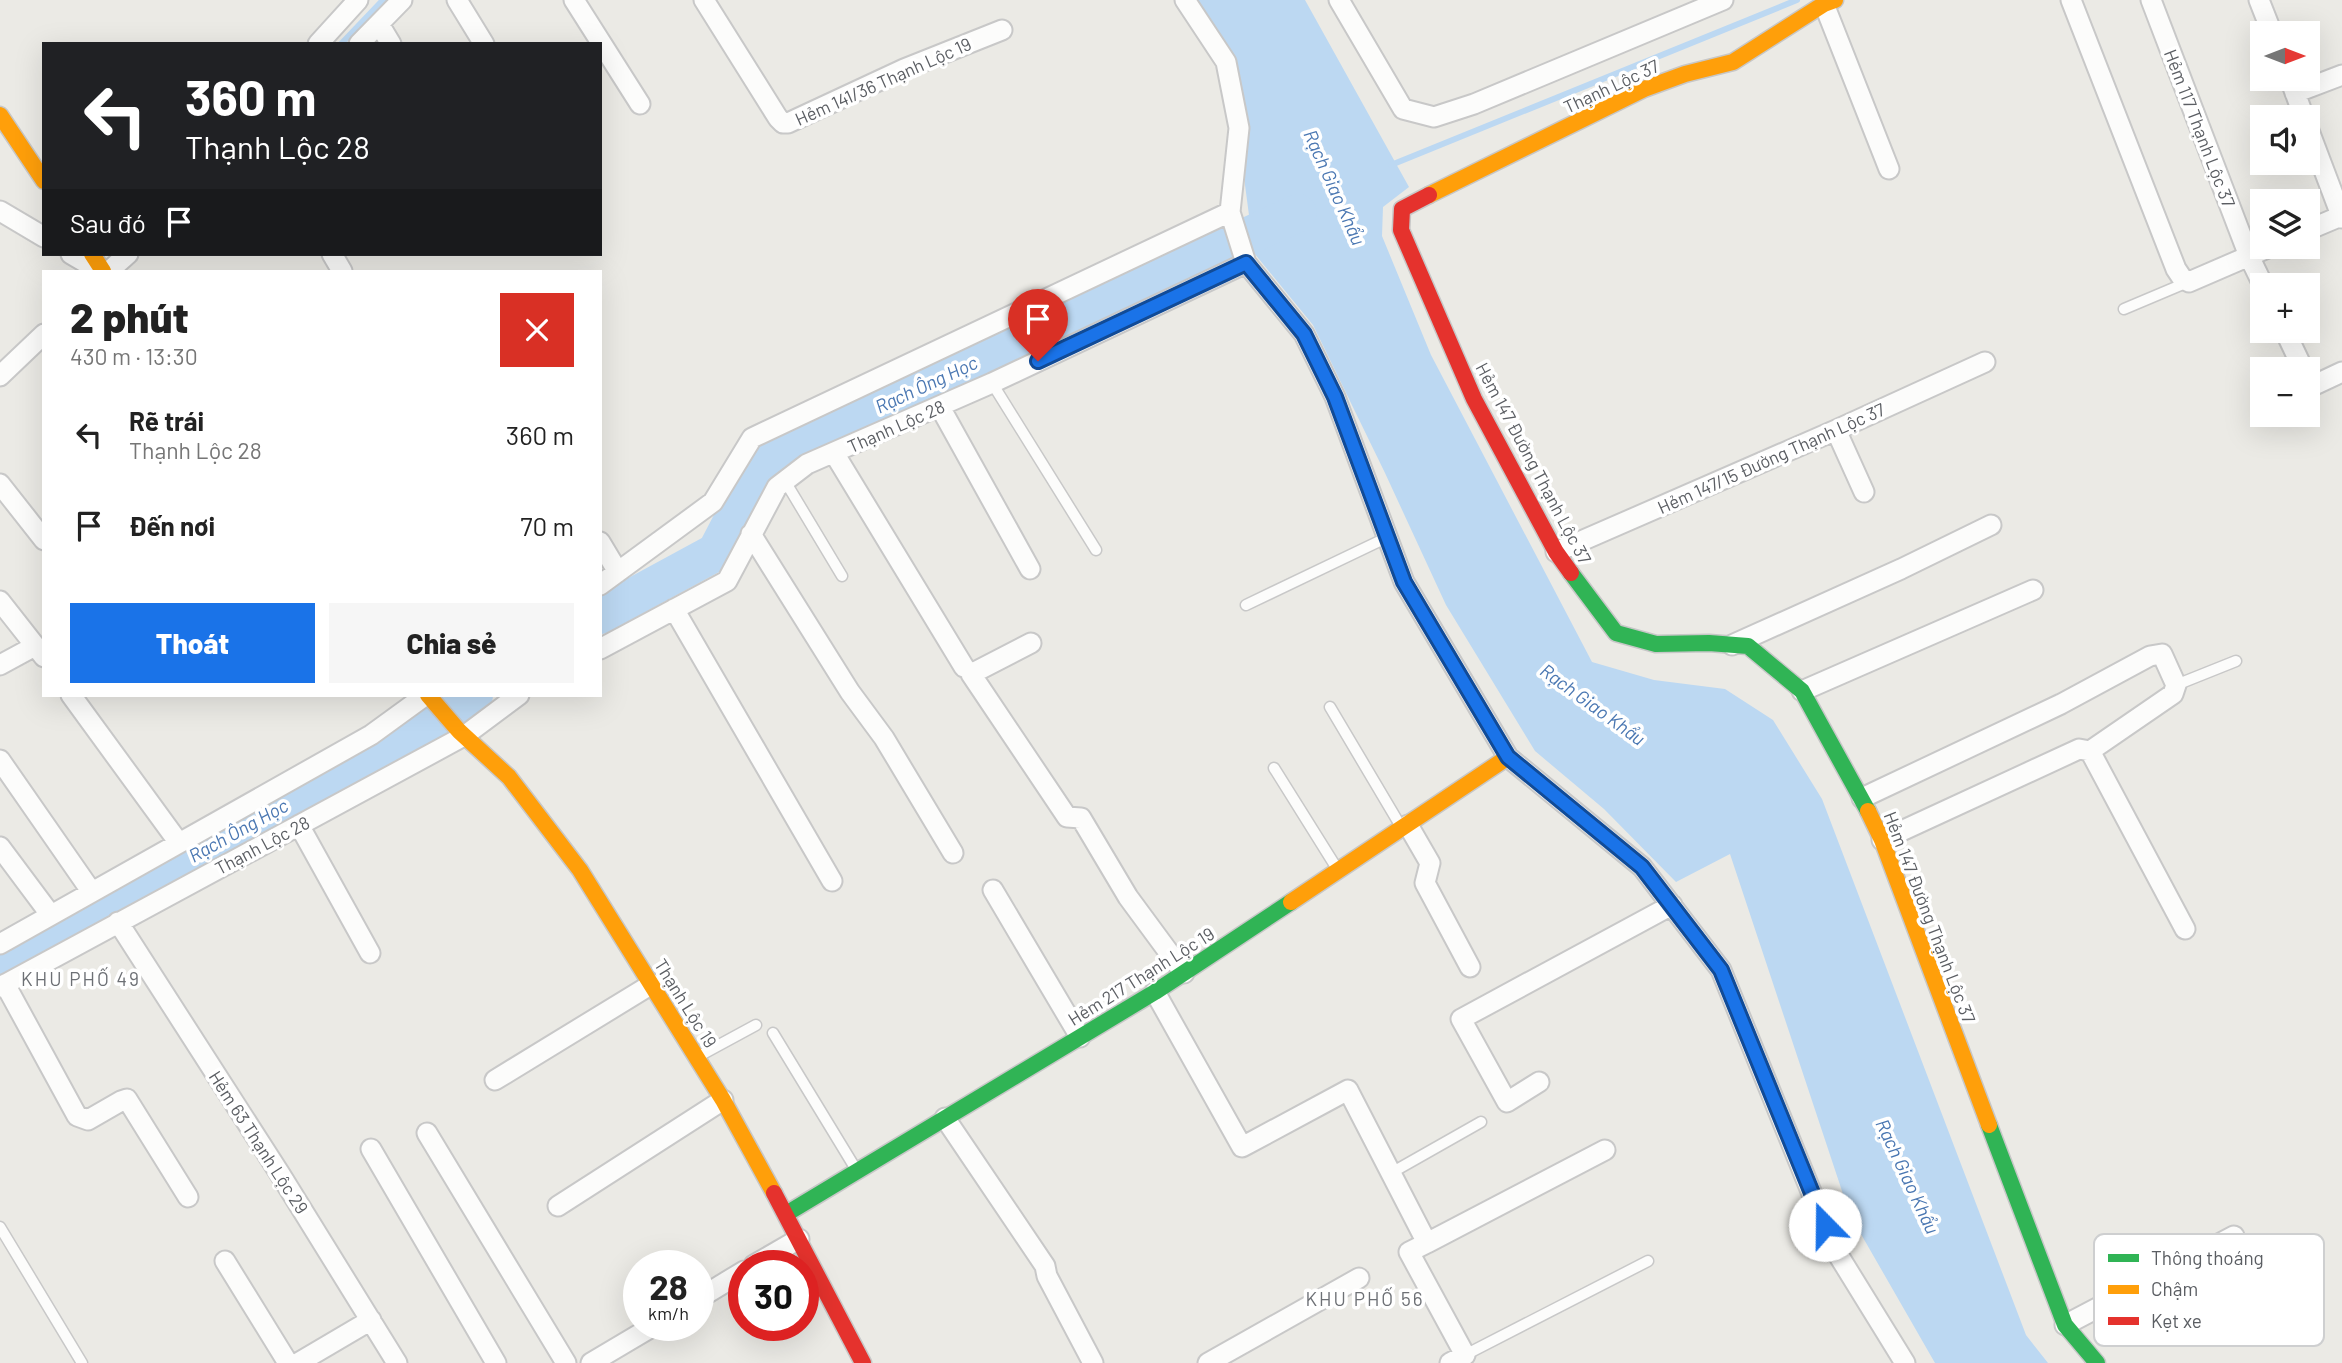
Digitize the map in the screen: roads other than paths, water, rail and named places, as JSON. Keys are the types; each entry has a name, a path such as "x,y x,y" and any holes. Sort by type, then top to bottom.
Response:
{"street":[{"path":"320,42 358,0"},
{"path":"361,42 402,0"},
{"path":"457,0 483,42"},
{"path":"574,0 601,42"},
{"name":"Hẻm 141/36 Thạnh Lộc 19","path":"704,0 778,118 788,124 904,69 1002,30"},
{"path":"1185,0 1226,62 1239,128 1230,212 1246,263 1304,334 1335,397 1404,582 1508,757 1642,867 1721,970 1834,1248 1905,1363"},
{"path":"1339,0 1403,110 1434,117 1474,104 1723,0"},
{"path":"2070,0 2176,269 2182,278 2189,282 2249,256"},
{"name":"Hẻm 117 Thạnh Lộc 37","path":"2151,0 2257,273"},
{"path":"2259,0 2267,21"},
{"path":"1829,2 1889,169"},
{"name":"Thạnh Lộc 37","path":"1402,209 1644,89 1685,74 1733,62 1829,2"},
{"path":"379,24 390,42"},
{"path":"602,44 640,104"},
{"path":"2320,80 2342,75"},
{"path":"0,115 42,178"},
{"path":"2320,159 2342,217 2320,225"},
{"name":"Hẻm 147 Đường Thạnh Lộc 37","path":"1402,209 1401,229 1474,399 1556,552 1616,633 1656,644 1748,646 1802,691 1862,798 1882,840 2065,1325 2097,1363"},
{"path":"0,211 42,236"},
{"path":"602,584 713,502 751,438 1230,212"},
{"path":"75,256 100,270"},
{"path":"109,270 126,256"},
{"name":"Thạnh Lộc 28","path":"602,648 727,581 777,487 807,464 940,407 1246,263"},
{"path":"0,376 42,336"},
{"name":"Hẻm 147/15 Đường Thạnh Lộc 37","path":"1556,552 1986,362"},
{"path":"2320,378 2342,372"},
{"path":"940,407 1030,569"},
{"path":"1836,430 1864,492"},
{"path":"834,453 964,667"},
{"path":"0,484 42,537"},
{"path":"1731,645 1901,569 1991,525"},
{"path":"751,534 850,692 884,738 953,853"},
{"path":"602,545 618,572"},
{"path":"1802,691 2033,590"},
{"path":"0,601 39,652 0,665"},
{"path":"674,609 831,881"},
{"path":"1031,643 971,674 1067,817 1081,818 1128,897 1184,973"},
{"path":"1862,798 2061,704 2150,656 2164,656 2176,685 2174,694 2090,751 2079,749 1882,840"},
{"path":"72,697 179,842"},
{"path":"0,944 371,735 429,697"},
{"name":"Thạnh Lộc 19","path":"429,697 462,733 509,777 580,870 723,1100 863,1363"},
{"name":"Thạnh Lộc 28","path":"2,985 299,825 462,733 516,697"},
{"path":"2090,751 2185,929"},
{"name":"Hẻm 217 Thạnh Lộc 19","path":"786,1214 1155,992 1338,870 1407,828 1508,757"},
{"path":"0,760 91,891"},
{"path":"299,825 370,953"},
{"path":"1407,828 1430,863 1426,883 1471,967"},
{"path":"0,847 50,914"},
{"path":"993,890 1080,1037"},
{"path":"1539,1082 1507,1102 1461,1019 1671,905"},
{"name":"Hẻm 63 Thạnh Lộc 29","path":"118,922 397,1363"},
{"path":"495,1080 652,984"},
{"path":"2,985 77,1116 89,1120 127,1099 188,1197"},
{"path":"1155,992 1242,1147 1348,1090 1427,1243"},
{"path":"558,1206 723,1100"},
{"path":"946,1118 1045,1266 1047,1276 1093,1363"},
{"path":"427,1133 566,1363"},
{"path":"371,1149 496,1363"},
{"path":"1457,1359 1409,1252 1605,1150"},
{"path":"780,1250 799,1239"},
{"path":"225,1261 288,1363"},
{"path":"1208,1363 1359,1278"},
{"path":"2065,1325 2094,1310"},
{"path":"298,1363 371,1320"},
{"path":"591,1363 628,1341"}],"lane":[{"path":"2124,309 2189,282"},
{"path":"992,383 1096,550"},
{"path":"785,481 842,576"},
{"path":"1246,605 1388,537"},
{"path":"2176,685 2236,661"},
{"path":"1330,707 1407,828"},
{"path":"1274,768 1338,870"},
{"path":"697,1058 757,1025"},
{"path":"774,1033 857,1171"},
{"path":"1391,1174 1481,1122"},
{"path":"0,1227 82,1363"},
{"path":"1457,1359 1648,1261"}],"water":[{"name":"Rạch Giao Khẩu","path":"1193,0 1305,0 1409,187 1383,207 1382,236 1431,355 1592,662 1654,680 1725,689 1773,720 1822,799 2026,1335 2048,1363 1935,1363 1850,1215 1730,854 1676,882 1604,809 1535,751 1446,605 1313,325 1254,253 1245,185 1242,97 1228,47"}],"waterway":[{"path":"343,42 383,0"},
{"path":"1391,165 1797,0"},
{"name":"Rạch Ông Học","path":"602,614 716,552 764,460 1298,213"},
{"name":"Rạch Ông Học","path":"0,961 423,729 471,697"}],"district":[{"name":"KHU PHỐ 49","path":"81,978"},
{"name":"KHU PHỐ 56","path":"1365,1298"}]}
